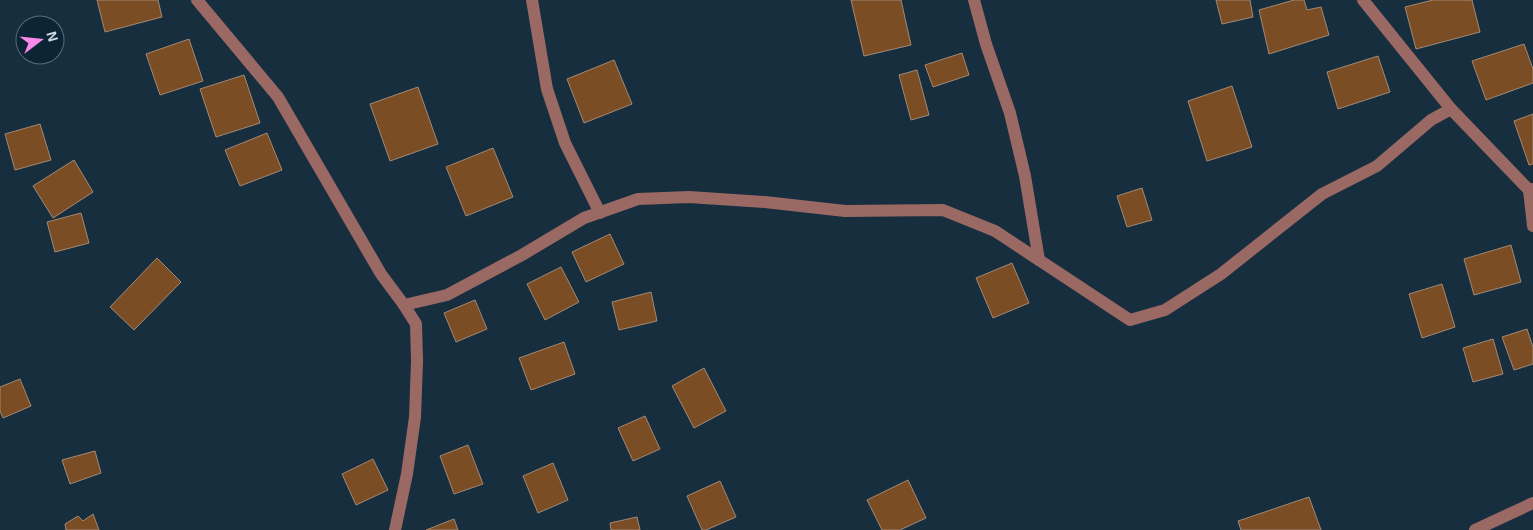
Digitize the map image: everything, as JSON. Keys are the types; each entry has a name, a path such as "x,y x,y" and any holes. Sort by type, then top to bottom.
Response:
{"street":[{"path":"197,0 278,97 381,274 416,324 415,417 407,474 395,530"},
{"path":"532,0 547,89 565,143 600,213"},
{"path":"974,0 986,44 1010,113 1025,176 1039,260"},
{"path":"1363,0 1450,109 1531,190 1533,226"},
{"path":"404,305 447,295 522,255 584,218 638,199 689,197 765,202 845,211 943,210 995,232 1130,320 1164,310 1221,274 1322,194 1378,166 1431,120 1450,109"},
{"path":"1475,530 1533,503"}],"building":[{"path":"97,0 158,0 162,17 105,32"},
{"path":"851,0 901,0 911,45 864,56"},
{"path":"1216,0 1250,0 1253,17 1222,24"},
{"path":"1294,0 1304,0 1307,10 1321,7 1329,35 1269,54 1259,10"},
{"path":"1433,0 1472,0 1480,32 1416,49 1405,7"},
{"path":"189,39 203,81 160,95 146,54"},
{"path":"1524,44 1533,69 1533,83 1486,100 1472,61"},
{"path":"962,53 969,75 933,87 925,65"},
{"path":"1378,56 1390,92 1338,109 1327,72"},
{"path":"614,60 632,104 584,123 567,79"},
{"path":"917,70 929,115 911,120 899,75"},
{"path":"244,75 260,123 216,137 200,89"},
{"path":"1232,86 1252,147 1207,161 1188,101"},
{"path":"418,87 438,144 390,161 370,104"},
{"path":"1533,114 1533,164 1529,165 1514,121"},
{"path":"40,124 51,160 15,170 5,134"},
{"path":"267,133 282,170 240,186 225,150"},
{"path":"493,148 513,197 466,216 446,167"},
{"path":"74,160 93,192 53,218 33,186"},
{"path":"1142,188 1152,220 1127,227 1117,196"},
{"path":"81,213 89,243 55,252 47,222"},
{"path":"610,234 624,264 586,282 572,252"},
{"path":"1511,245 1521,282 1474,295 1464,259"},
{"path":"157,258 181,282 134,330 110,307"},
{"path":"1012,263 1029,303 993,318 976,278"},
{"path":"561,267 579,302 545,320 527,284"},
{"path":"1442,284 1455,327 1422,338 1409,294"},
{"path":"651,292 657,321 619,330 612,302"},
{"path":"475,300 487,329 456,342 444,313"},
{"path":"1527,329 1533,347 1533,364 1514,370 1502,337"},
{"path":"1493,339 1503,374 1473,382 1463,348"},
{"path":"564,342 575,374 531,390 519,358"},
{"path":"704,368 726,411 694,428 672,386"},
{"path":"20,379 31,406 3,418 0,411 0,387"},
{"path":"645,416 660,449 633,461 618,428"},
{"path":"468,445 483,484 454,494 440,456"},
{"path":"95,451 101,473 70,484 62,460"},
{"path":"373,459 388,490 356,505 342,474"},
{"path":"553,463 568,500 538,513 523,476"},
{"path":"908,480 926,518 900,530 882,530 867,500"},
{"path":"720,481 736,517 702,530 687,496"},
{"path":"1309,497 1321,530 1241,530 1238,521"},
{"path":"93,514 99,530 66,530 65,524 78,516 83,521"},
{"path":"637,517 640,530 611,530 610,523"},
{"path":"454,519 458,530 426,530"}]}
